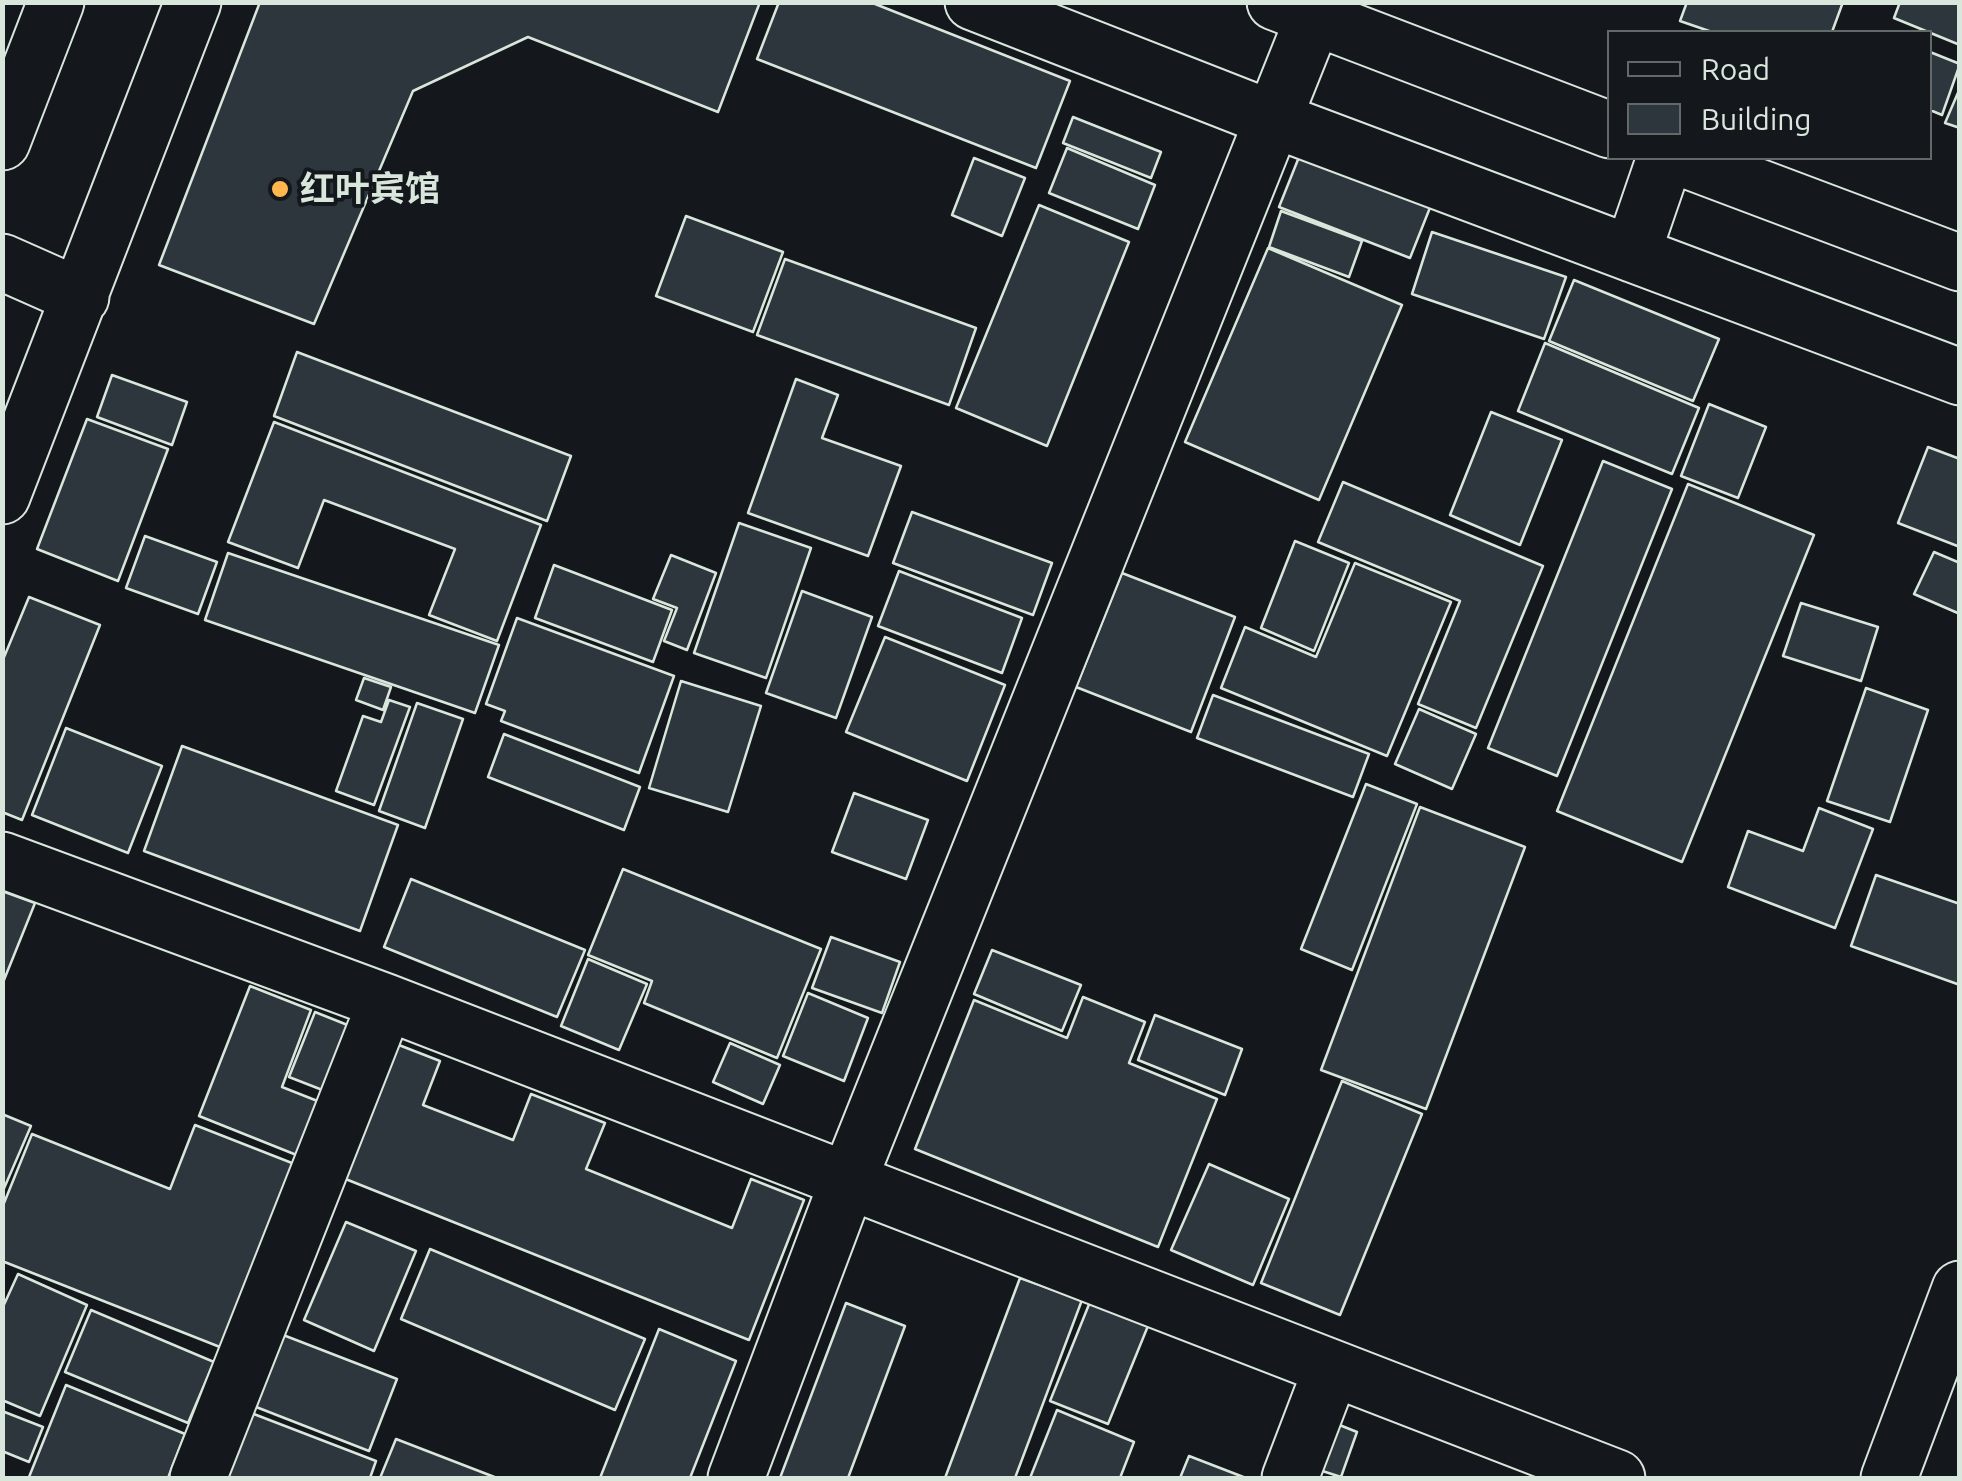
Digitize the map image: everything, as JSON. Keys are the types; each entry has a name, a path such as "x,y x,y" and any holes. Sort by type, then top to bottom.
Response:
{"street":[{"path":"2,142 56,2"},
{"path":"2,496 193,2"},
{"path":"973,2 1275,120 1960,377"},
{"path":"736,1478 848,1180 1275,120 1303,8 1607,129"},
{"path":"1632,254 1664,160"},
{"path":"1686,160 1960,263"},
{"path":"2,262 82,297"},
{"path":"2,860 386,1002 1617,1478"},
{"path":"198,1478 386,1002"},
{"path":"1889,1478 1960,1289"},
{"path":"1290,1478 1332,1368"}],"building":[{"name":"红叶宾馆","path":"260,2 760,2 718,112 528,37 413,91 314,324 159,265"},
{"path":"779,2 870,2 1070,81 1036,168 757,59"},
{"path":"1687,2 1843,2 1833,30 1706,30 1680,21"},
{"path":"1900,2 1960,2 1960,45 1932,34 1932,30 1894,18"},
{"path":"1932,53 1960,64 1942,115 1932,111"},
{"path":"1960,88 1960,128 1945,123"},
{"path":"1073,117 1161,152 1151,178 1063,143"},
{"path":"1307,137 1437,190 1410,258 1279,207"},
{"path":"1067,148 1155,185 1138,229 1049,193"},
{"path":"974,158 1025,178 1002,236 952,215"},
{"path":"1039,205 1129,242 1047,446 956,408"},
{"path":"1281,211 1362,241 1349,277 1269,247"},
{"path":"686,216 783,252 753,332 656,296"},
{"path":"1432,232 1566,277 1544,339 1412,294"},
{"path":"1268,248 1402,305 1319,500 1185,442"},
{"path":"785,259 976,328 949,405 757,335"},
{"path":"1574,280 1719,339 1693,401 1549,341"},
{"path":"1545,343 1699,408 1672,474 1518,411"},
{"path":"297,352 571,456 547,521 274,416"},
{"path":"112,375 187,402 172,445 97,417"},
{"path":"796,379 838,395 822,438 901,466 868,556 748,513"},
{"path":"1709,404 1766,427 1738,498 1681,476"},
{"path":"1491,412 1562,440 1520,545 1450,515"},
{"path":"87,419 168,449 118,581 37,549"},
{"path":"274,422 541,525 497,641 429,615 455,549 324,500 298,568 228,542"},
{"path":"1928,447 1960,459 1960,547 1898,523"},
{"path":"1603,461 1672,489 1557,776 1488,748"},
{"path":"1343,482 1543,566 1476,728 1418,704 1460,601 1318,542"},
{"path":"1688,484 1814,535 1682,862 1557,811"},
{"path":"912,512 1052,563 1033,615 893,563"},
{"path":"739,523 811,548 766,678 694,653"},
{"path":"145,536 217,562 198,614 126,588"},
{"path":"1295,541 1349,563 1314,651 1261,628"},
{"path":"1934,552 1960,563 1960,614 1914,594"},
{"path":"228,553 499,645 475,713 205,620"},
{"path":"671,555 716,573 687,650 664,641 677,608 653,599"},
{"path":"1355,563 1451,602 1387,756 1221,688 1245,627 1316,657"},
{"path":"554,565 672,610 653,662 535,618"},
{"path":"899,571 1022,618 1002,673 878,626"},
{"path":"1122,573 1235,617 1191,732 1076,687"},
{"path":"802,591 872,617 836,718 766,693"},
{"path":"29,597 100,625 22,820 2,812 2,662"},
{"path":"1801,603 1878,627 1861,681 1783,656"},
{"path":"517,618 674,676 639,773 501,721 505,711 486,704"},
{"path":"885,637 1005,685 967,781 846,732"},
{"path":"364,678 391,687 383,710 356,700"},
{"path":"681,681 761,706 728,812 649,788"},
{"path":"1866,688 1928,710 1890,822 1827,801"},
{"path":"1213,695 1369,754 1353,797 1197,738"},
{"path":"389,700 410,707 374,805 336,791 363,716 381,722"},
{"path":"417,703 463,719 425,828 379,811"},
{"path":"1419,709 1476,734 1452,789 1395,764"},
{"path":"66,728 162,766 128,853 32,815"},
{"path":"504,734 640,787 624,830 488,777"},
{"path":"182,746 398,825 360,931 144,851"},
{"path":"1366,784 1417,804 1352,970 1301,949"},
{"path":"854,793 928,820 906,879 832,852"},
{"path":"1420,807 1525,847 1426,1109 1321,1070"},
{"path":"1819,808 1873,829 1835,928 1728,887 1748,831 1803,851"},
{"path":"623,869 821,949 777,1058 644,1003 652,981 588,955"},
{"path":"1876,875 1960,904 1960,985 1851,946"},
{"path":"411,879 585,950 557,1017 384,947"},
{"path":"2,891 35,903 2,985"},
{"path":"831,937 900,962 882,1013 812,988"},
{"path":"992,950 1081,985 1062,1031 974,994"},
{"path":"588,959 647,984 619,1050 561,1026"},
{"path":"250,986 311,1010 282,1087 320,1102 299,1156 199,1116"},
{"path":"808,993 868,1018 844,1081 783,1056"},
{"path":"1083,997 1145,1022 1129,1063 1217,1099 1158,1247 915,1149 974,1000 1067,1038"},
{"path":"315,1012 350,1026 325,1091 289,1077"},
{"path":"1155,1015 1242,1049 1225,1095 1138,1060"},
{"path":"386,1040 440,1061 423,1105 513,1140 531,1094 605,1123 586,1169 732,1228 751,1179 804,1200 749,1340 333,1174"},
{"path":"730,1043 780,1065 763,1104 713,1082"},
{"path":"1342,1081 1422,1114 1340,1315 1261,1283"},
{"path":"2,1114 31,1126 2,1193"},
{"path":"195,1125 297,1165 225,1349 2,1261 2,1208 32,1134 170,1189"},
{"path":"1209,1164 1289,1199 1253,1285 1171,1250"},
{"path":"346,1222 416,1251 374,1351 304,1320"},
{"path":"430,1249 645,1339 615,1410 401,1319"},
{"path":"18,1274 87,1305 40,1416 2,1400 2,1309"},
{"path":"1020,1278 1082,1300 1015,1478 945,1478"},
{"path":"1092,1297 1150,1321 1108,1424 1050,1401"},
{"path":"846,1303 905,1326 848,1478 780,1478"},
{"path":"91,1310 214,1362 188,1423 65,1372"},
{"path":"659,1329 736,1361 690,1478 600,1478"},
{"path":"278,1333 397,1379 369,1451 251,1405"},
{"path":"66,1385 185,1434 168,1478 29,1477"},
{"path":"1057,1410 1134,1442 1120,1478 1030,1478"},
{"path":"2,1411 43,1427 29,1462 2,1451"},
{"path":"246,1411 376,1461 370,1478 221,1478"},
{"path":"1327,1420 1357,1432 1341,1477 1310,1467"},
{"path":"396,1439 497,1478 380,1478"},
{"path":"1189,1456 1246,1478 1180,1478"}],"place":[{"name":"红叶宾馆","path":"280,189"}]}
